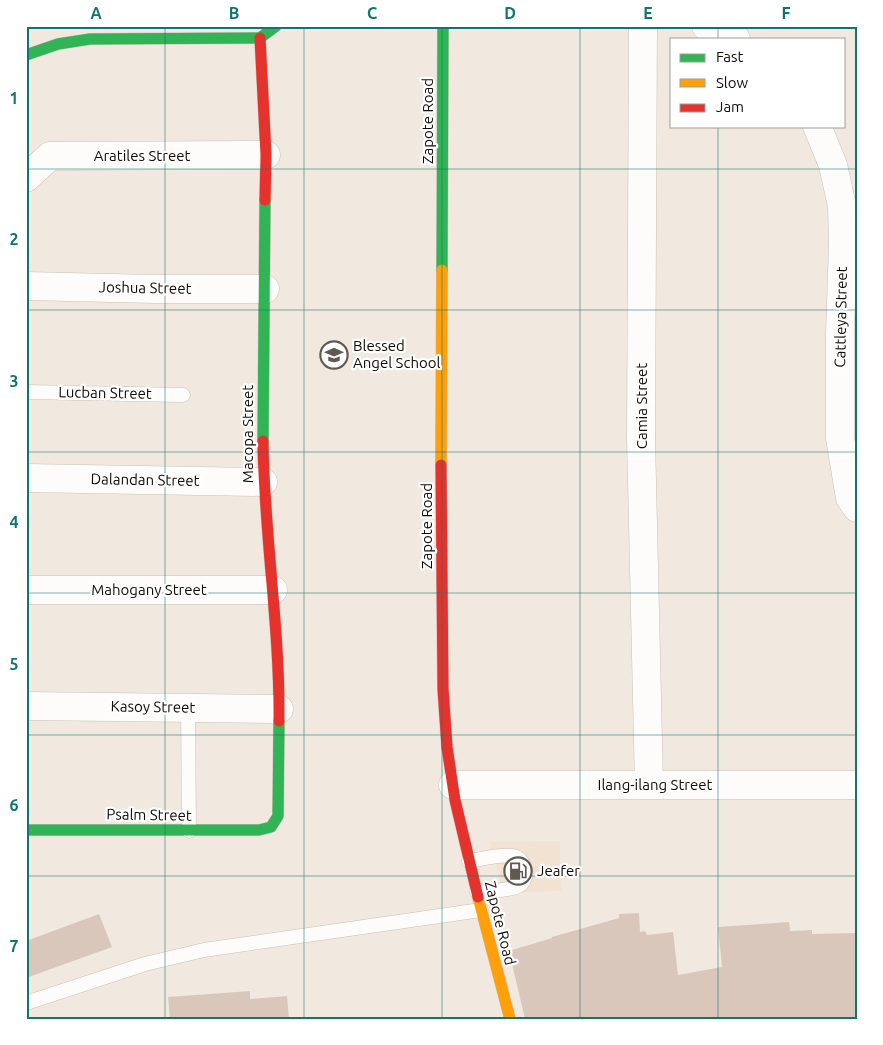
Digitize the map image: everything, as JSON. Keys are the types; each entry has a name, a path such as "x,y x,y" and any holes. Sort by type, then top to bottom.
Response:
{"street":[{"path":"26,55 45,46 78,40 110,38 260,38 276,26"},
{"name":"Zapote Road","path":"443,26 441,518 443,689 446,747 469,861 510,1019"},
{"name":"Camia Street","path":"643,26 641,438 649,785"},
{"path":"706,26 734,38"},
{"name":"Macopa Street","path":"260,38 266,156 262,396 263,482 279,708 278,816 271,827"},
{"name":"Cattleya Street","path":"818,128 833,165 842,206 840,438 850,498 857,508"},
{"name":"Aratiles Street","path":"26,178 50,156 266,156"},
{"name":"Joshua Street","path":"26,286 265,289"},
{"name":"Dalandan Street","path":"26,478 263,482"},
{"name":"Mahogany Street","path":"26,590 272,590"},
{"name":"Kasoy Street","path":"26,706 279,708"},
{"name":"Ilang-ilang Street","path":"453,785 857,785"},
{"name":"Psalm Street","path":"26,830 189,831 259,830 271,827"}],"lane":[{"name":"Lucban Street","path":"26,392 183,395"},
{"path":"188,707 189,831"},
{"path":"469,861 514,856 521,860 525,867 526,875 517,887 477,892"},
{"path":"26,1003 145,964 204,950 481,910"}],"shaded area":[{"path":"560,841 561,891 503,893 490,842"}],"building":[{"path":"639,913 640,932 645,931 647,935 673,932 678,975 722,967 718,927 789,922 790,931 812,930 812,934 857,933 857,1019 525,1019 509,951 619,918 619,914"},
{"path":"99,914 112,947 26,978 26,941"},
{"path":"250,991 250,999 287,996 289,1019 170,1019 168,997"}],"traffic: fast":[{"path":"26,55 58,44 90,39 260,38 276,26"},
{"path":"442,270 443,26"},
{"path":"263,441 265,200"},
{"path":"26,830 259,830 271,827 278,816 279,721"}],"traffic: slow":[{"path":"441,465 442,270"},
{"path":"478,897 510,1019"}],"traffic: jam":[{"path":"260,38 266,155 265,200"},
{"path":"263,441 266,511 277,651 279,721"},
{"path":"441,465 443,689 447,747 455,800 478,897"}],"place":[{"name":"Blessed Angel School","path":"334,355"},
{"name":"Jeafer","path":"518,871"}]}
